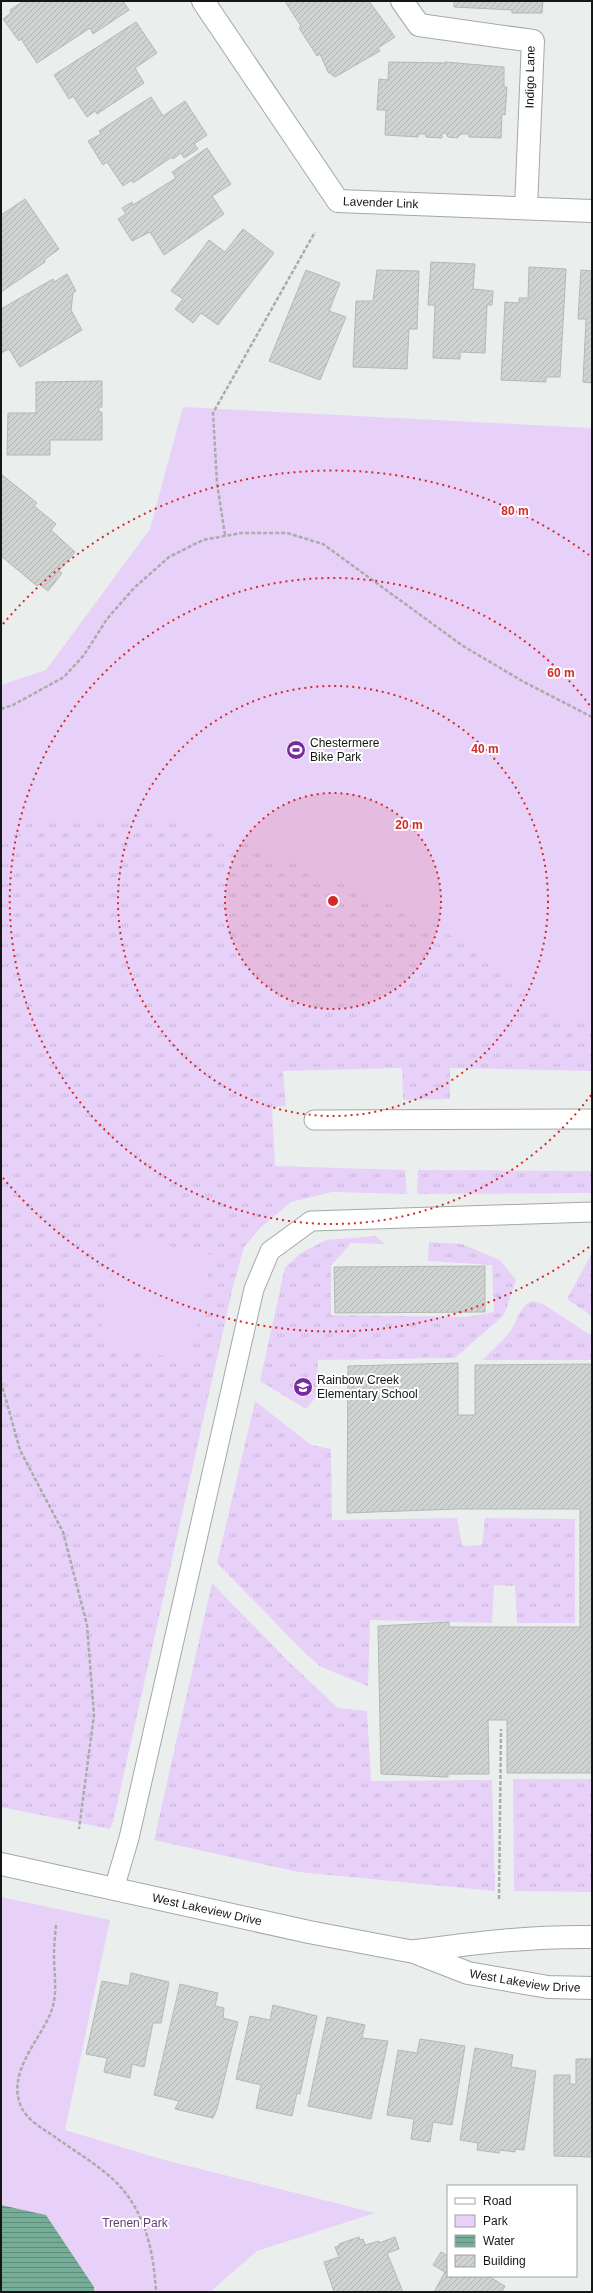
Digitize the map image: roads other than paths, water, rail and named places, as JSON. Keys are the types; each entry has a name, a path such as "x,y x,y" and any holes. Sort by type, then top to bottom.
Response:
{"street":[{"name":"Lavender Link","path":"203,1 338,201 592,211"},
{"name":"Indigo Lane","path":"402,1 419,25 533,41 526,208"},
{"name":"West Lakeview Drive","path":"1,1864 309,1932 414,1952 468,1972 548,1987 592,1988"},
{"name":"West Lakeview Drive","path":"414,1952 488,1941 546,1937 592,1937"}],"lane":[{"path":"314,1120 592,1119"},
{"path":"114,1889 129,1838 254,1289 270,1251 311,1221 592,1212"}],"water":[{"path":"1,2205 46,2215 94,2287 94,2292 1,2292"}],"place":[{"name":"Chestermere Bike Park","path":"296,750"},
{"name":"Rainbow Creek Elementary School","path":"303,1387"}],"park label":[{"name":"Trenen Park","path":"135,2223"}]}
